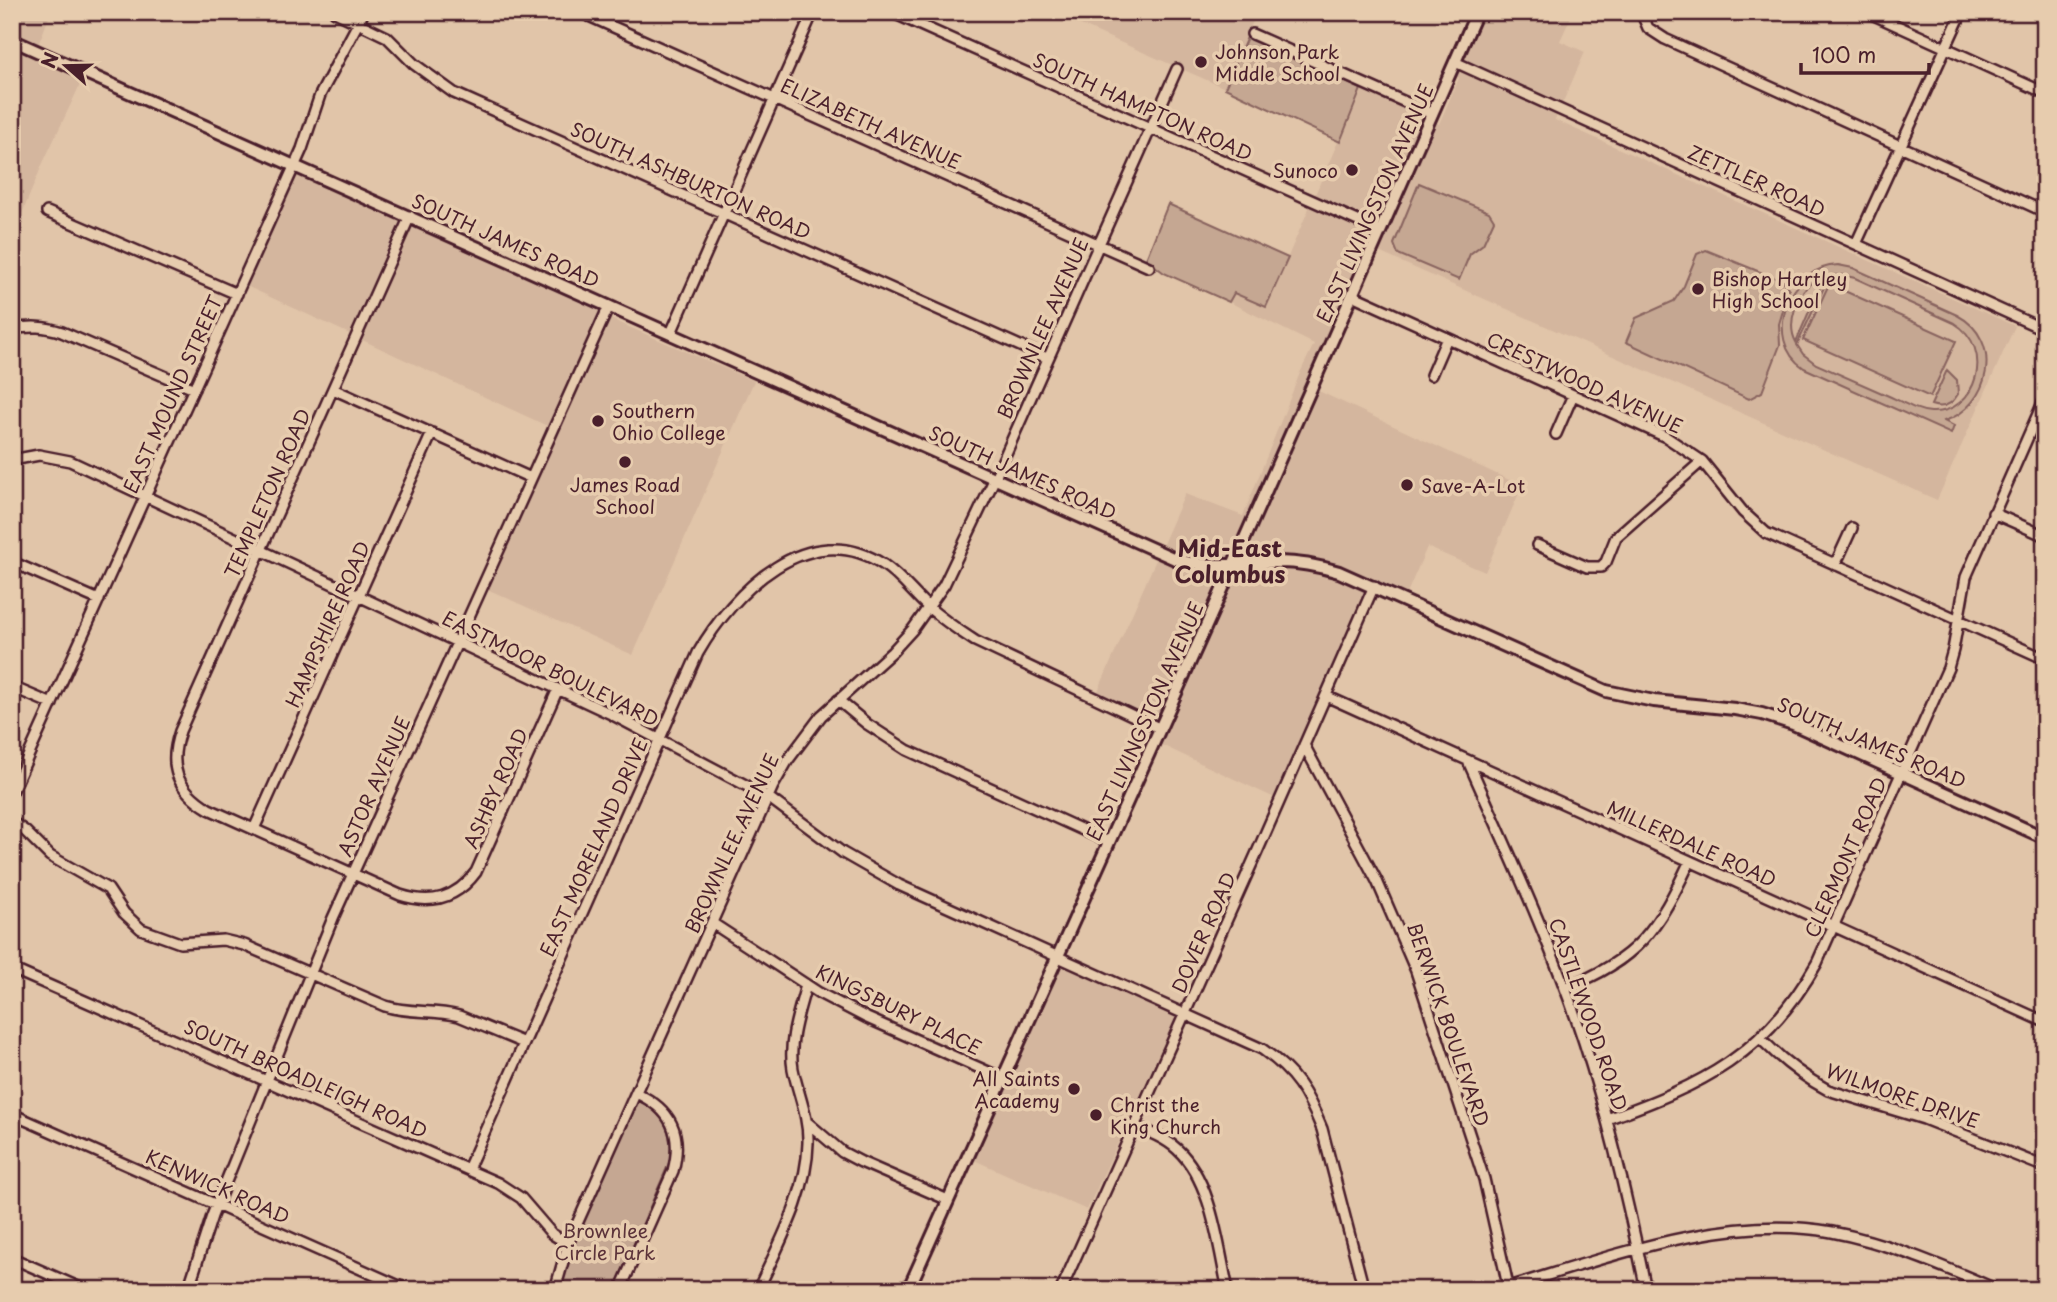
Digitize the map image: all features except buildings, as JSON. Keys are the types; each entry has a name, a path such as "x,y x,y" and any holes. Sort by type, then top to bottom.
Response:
{"main road":[{"name":"EAST LIVINGSTON AVENUE","path":"908,1290 1234,565 1477,12"},
{"name":"SOUTH JAMES ROAD","path":"12,40 1175,559 1208,567 1302,564 1339,572 1594,686 1654,701 1718,706 1762,714 1793,724 2045,838"}],"street":[{"name":"SOUTH ASHBURTON ROAD","path":"335,12 387,37 414,64 454,93 1047,358"},
{"name":"EAST MOUND STREET","path":"12,792 295,164 317,103 365,12"},
{"name":"ELIZABETH AVENUE","path":"580,12 1149,267"},
{"path":"671,333 813,12"},
{"name":"SOUTH HAMPTON ROAD","path":"891,12 1380,231"},
{"path":"1641,12 1648,28 1665,39 2045,212"},
{"path":"1867,12 2045,93"},
{"path":"1856,244 1962,12"},
{"path":"1252,34 1432,114"},
{"name":"ZETTLER ROAD","path":"1455,62 2045,330"},
{"name":"BROWNLEE AVENUE","path":"555,1290 568,1244 768,797 805,736 838,700 892,652 944,585 995,478 1177,69"},
{"path":"47,212 237,294"},
{"name":"TEMPLETON ROAD","path":"254,829 201,804 183,786 176,774 174,758 180,731 410,216"},
{"name":"CRESTWOOD AVENUE","path":"1352,295 1666,438 1702,461 1754,524 1781,541 2045,659"},
{"name":"ASTOR AVENUE","path":"188,1290 216,1204 310,973 609,306"},
{"path":"12,329 31,326 62,332 194,389"},
{"path":"1431,375 1447,338"},
{"path":"333,389 531,478"},
{"path":"1556,434 1573,395"},
{"name":"CLERMONT ROAD","path":"1607,1119 1657,1102 1700,1082 1733,1062 1760,1039 1803,988 1817,963 1948,668 1966,577 2045,398"},
{"name":"HAMPSHIRE ROAD","path":"254,829 432,433"},
{"name":"EASTMOOR BOULEVARD","path":"12,460 27,456 55,457 70,461 457,641 660,740 768,797 843,853 887,879 1262,1049 1279,1060 1303,1088 1322,1129 1364,1290"},
{"path":"1537,545 1587,567 1601,567 1606,562 1616,537 1702,461"},
{"path":"1993,513 2045,536"},
{"path":"1835,565 1852,528"},
{"name":"EAST MORELAND DRIVE","path":"467,1169 698,653 711,631 750,585 782,563 800,555 823,550 861,554 889,569 951,626 975,641 1159,728"},
{"path":"12,562 99,600"},
{"name":"DOVER ROAD","path":"1060,1290 1374,586"},
{"path":"12,687 52,704"},
{"name":"ASHBY ROAD","path":"353,873 415,900 435,900 453,894 470,881 481,863 558,689"},
{"name":"MILLERDALE ROAD","path":"1326,696 2045,1022"},
{"path":"838,700 867,724 907,750 1109,842"},
{"name":"BERWICK BOULEVARD","path":"1304,745 1377,881 1416,972 1484,1179 1505,1289"},
{"name":"CASTLEWOOD ROAD","path":"1468,761 1537,916 1565,988 1607,1119 1646,1290"},
{"path":"12,822 50,856 108,889 124,914 141,929 180,943 223,940 244,945 398,1010 459,1016 524,1043"},
{"path":"254,829 353,873"},
{"path":"1565,988 1594,977 1617,964 1639,946 1671,902 1690,861"},
{"name":"KINGSBURY PLACE","path":"712,923 806,985 867,1018 1002,1078"},
{"name":"SOUTH BROADLEIGH ROAD","path":"12,969 498,1183 521,1198 552,1234 568,1244"},
{"path":"758,1290 802,1187 808,1143 807,1123 791,1051 806,985"},
{"name":"WILMORE DRIVE","path":"1760,1039 1782,1059 1828,1090 1924,1119 2045,1167"},
{"path":"620,1290 677,1157 678,1142 667,1115 636,1093"},
{"name":"KENWICK ROAD","path":"12,1114 408,1290"},
{"path":"807,1123 842,1152 948,1200"},
{"path":"1135,1126 1162,1138 1177,1149 1200,1179 1207,1197 1228,1290"},
{"path":"1505,1289 1664,1241 1763,1227 1831,1232 1924,1258 1998,1290"},
{"path":"12,1258 85,1290"}],"shaded area":[{"path":"12,12 51,12 36,50 86,72 42,165 14,233 12,247"},
{"name":"Johnson Park Middle School","path":"1051,12 1257,12 1225,88"},
{"path":"1477,12 1573,12 1560,41 1585,52 1555,120 2015,326 1937,500 1372,249 1310,387 1522,486 1485,572 1427,547 1404,600 1372,586 1279,800 1151,740 1157,728 1095,698 1185,494 1243,516 1314,344 1229,302 1233,293 1266,307 1361,89 1439,124 1459,78 1450,72"},
{"path":"295,165 615,308 610,318 613,320 754,381 633,655 487,589 558,431 242,284"},
{"name":"All Saints Academy","path":"1065,965 1173,1014 1175,1019 1087,1210 974,1160 1060,969"}],"green space":[{"path":"1247,37 1361,89 1340,142 1225,88"},
{"path":"1419,183 1489,212 1494,220 1483,244 1470,254 1459,280 1398,254 1394,244"},
{"path":"1168,204 1288,258 1266,307 1234,293 1229,302 1164,273 1146,259"},
{"path":"1706,250 1785,282 1789,290 1779,324 1780,345 1762,392 1749,399 1626,342 1636,318 1674,301 1684,286 1697,254"},
{"path":"1838,265 1853,268 1957,315 1972,326 1982,340 1986,372 1981,388 1972,402 1960,413 1944,421 1954,426 1951,434 1804,368 1791,356 1784,340 1786,306 1794,291 1806,278 1821,269","holes":["1842,275 1855,278 1954,323 1967,334 1975,348 1976,378 1970,391 1960,402 1947,410 1921,410 1816,364 1803,354 1797,345 1827,281 1823,279 1796,342 1793,335 1793,318 1803,293 1814,281 1824,277"]},
{"path":"1829,284 1956,341 1930,397 1803,340"},
{"path":"1947,370 1957,380 1958,394 1947,405 1931,405"},
{"name":"Brownlee Circle Park","path":"639,1101 656,1112 666,1126 670,1144 669,1163 614,1290 559,1290 578,1233"}],"place":[{"name":"Johnson Park Middle School","path":"1201,62"},
{"name":"Sunoco","path":"1352,170"},
{"name":"Bishop Hartley High School","path":"1698,289"},
{"name":"Southern Ohio College","path":"598,421"},
{"name":"James Road School","path":"625,462"},
{"name":"Save-A-Lot","path":"1407,485"},
{"name":"All Saints Academy","path":"1074,1089"},
{"name":"Christ the King Church","path":"1096,1115"}],"district":[{"name":"Mid-East Columbus","path":"1230,560"}]}
